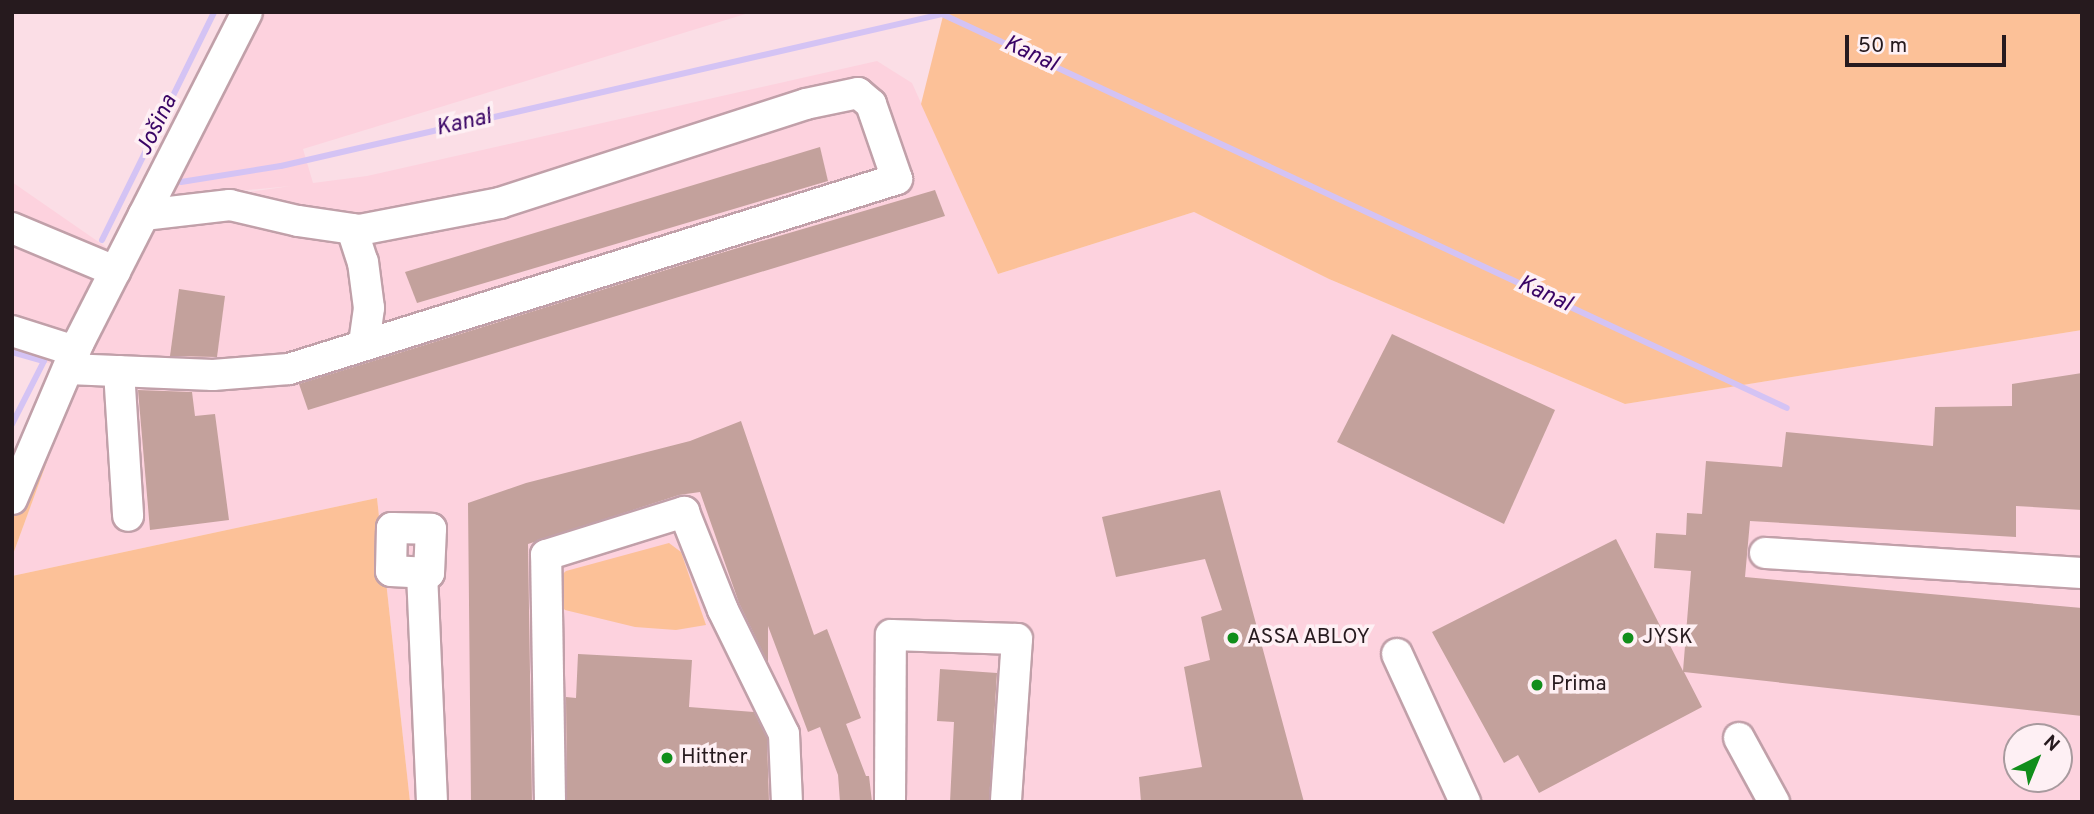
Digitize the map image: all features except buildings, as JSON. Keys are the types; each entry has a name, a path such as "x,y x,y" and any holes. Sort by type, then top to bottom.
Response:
{"street":[{"path":"12,499 71,360 247,12"},
{"path":"12,331 71,360 119,371 213,375 289,369 897,179 872,104 858,93 806,104 499,203 360,230 298,221 230,205 144,215"},
{"path":"12,228 115,271"},
{"path":"352,229 363,262 369,308 364,345"},
{"path":"119,371 128,516"},
{"path":"550,802 546,555 684,512 723,610 784,734 787,802"},
{"path":"1765,553 2082,573"},
{"path":"422,573 432,802"},
{"path":"890,802 891,635 1017,639 1006,802"},
{"path":"1397,654 1465,802"},
{"path":"1739,738 1774,802"}],"shaded area":[{"path":"243,12 752,12 303,149 313,183 367,176 877,61 912,83 998,274 1194,212 1329,279 1625,404 2082,330 2082,802 410,802 377,498 12,576 12,557 89,348 159,205 291,186 152,199 68,369 12,352 12,182 116,254"},
{"path":"944,12 2082,12 2082,330 1625,404 1329,279 1194,212 998,274 921,104"},
{"path":"81,369 12,557 12,499"},
{"path":"377,498 410,802 12,802 12,576"},
{"path":"669,543 681,552 706,625 676,630 635,627 565,610 551,596 555,581 566,571"}],"waterway":[{"name":"Jošina","path":"102,240 214,12"},
{"name":"Kanal","path":"181,182 281,166 942,14 1787,408"},
{"name":"Jošina","path":"12,352 44,361 12,424"}],"place":[{"name":"ASSA ABLOY","path":"1233,638"},
{"name":"JYSK","path":"1628,638"},
{"name":"Prima","path":"1537,685"},
{"name":"Hittner","path":"667,758"}]}
